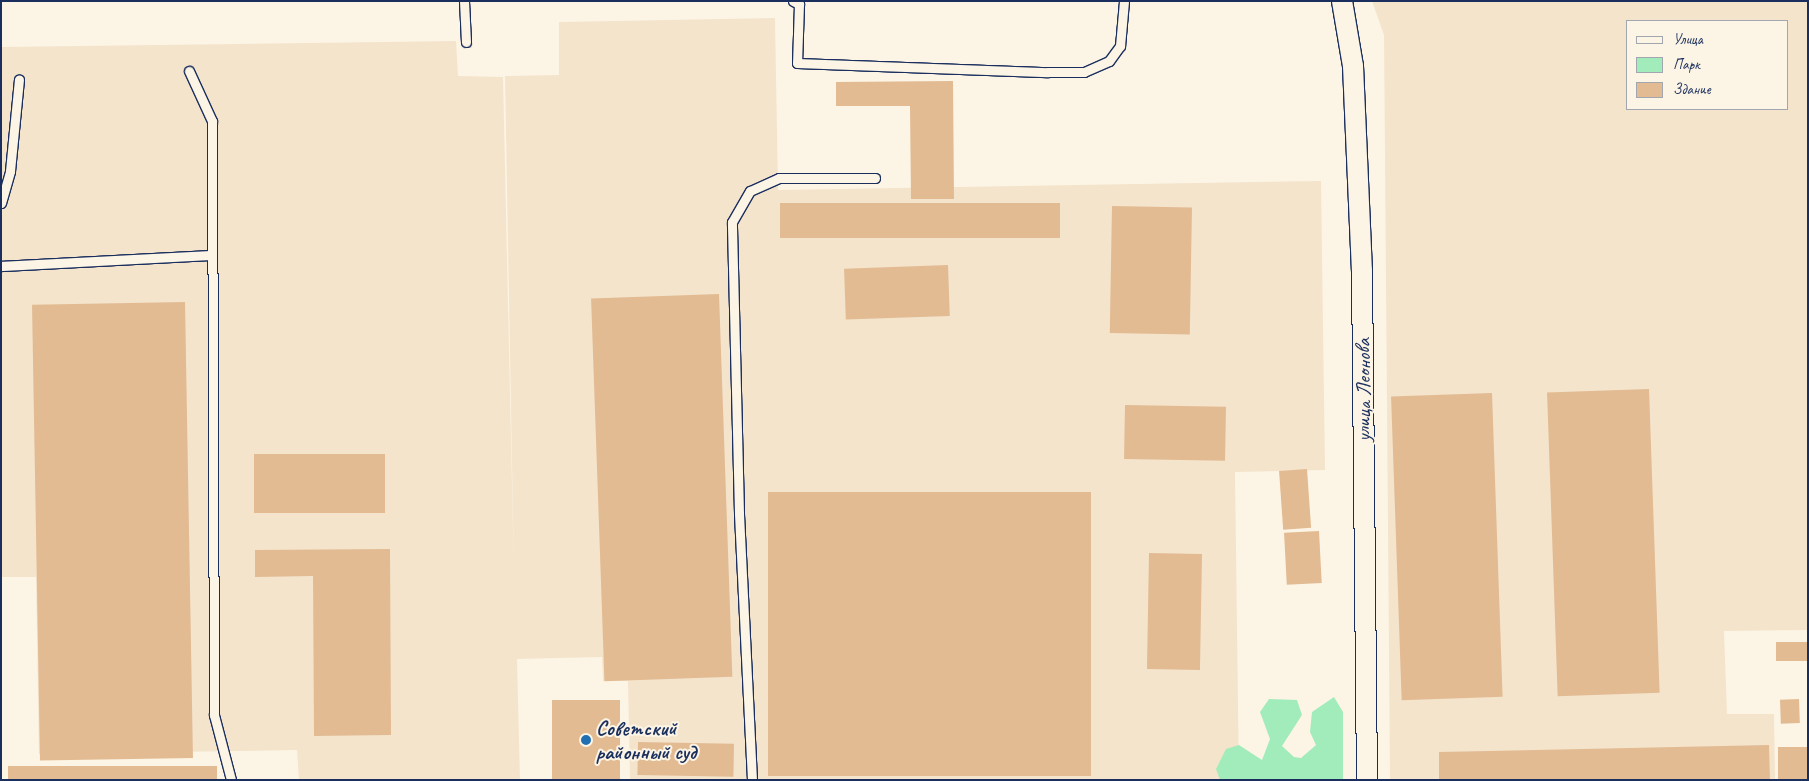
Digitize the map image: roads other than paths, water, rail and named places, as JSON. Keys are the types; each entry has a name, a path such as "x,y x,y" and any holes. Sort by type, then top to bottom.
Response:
{"street":[{"name":"улица Леонова","path":"1342,1 1353,66 1362,270 1367,780"}],"lane":[{"path":"464,1 466,42"},
{"path":"793,1 799,4 797,63 1084,72 1109,61 1120,46 1124,1"},
{"path":"189,71 212,121 214,715 231,780"},
{"path":"1,203 10,171 19,79"},
{"path":"752,780 739,513 732,222 750,191 778,178 875,178"},
{"path":"1,266 211,255"}],"place":[{"name":"Советский районный суд","path":"586,740"}]}
